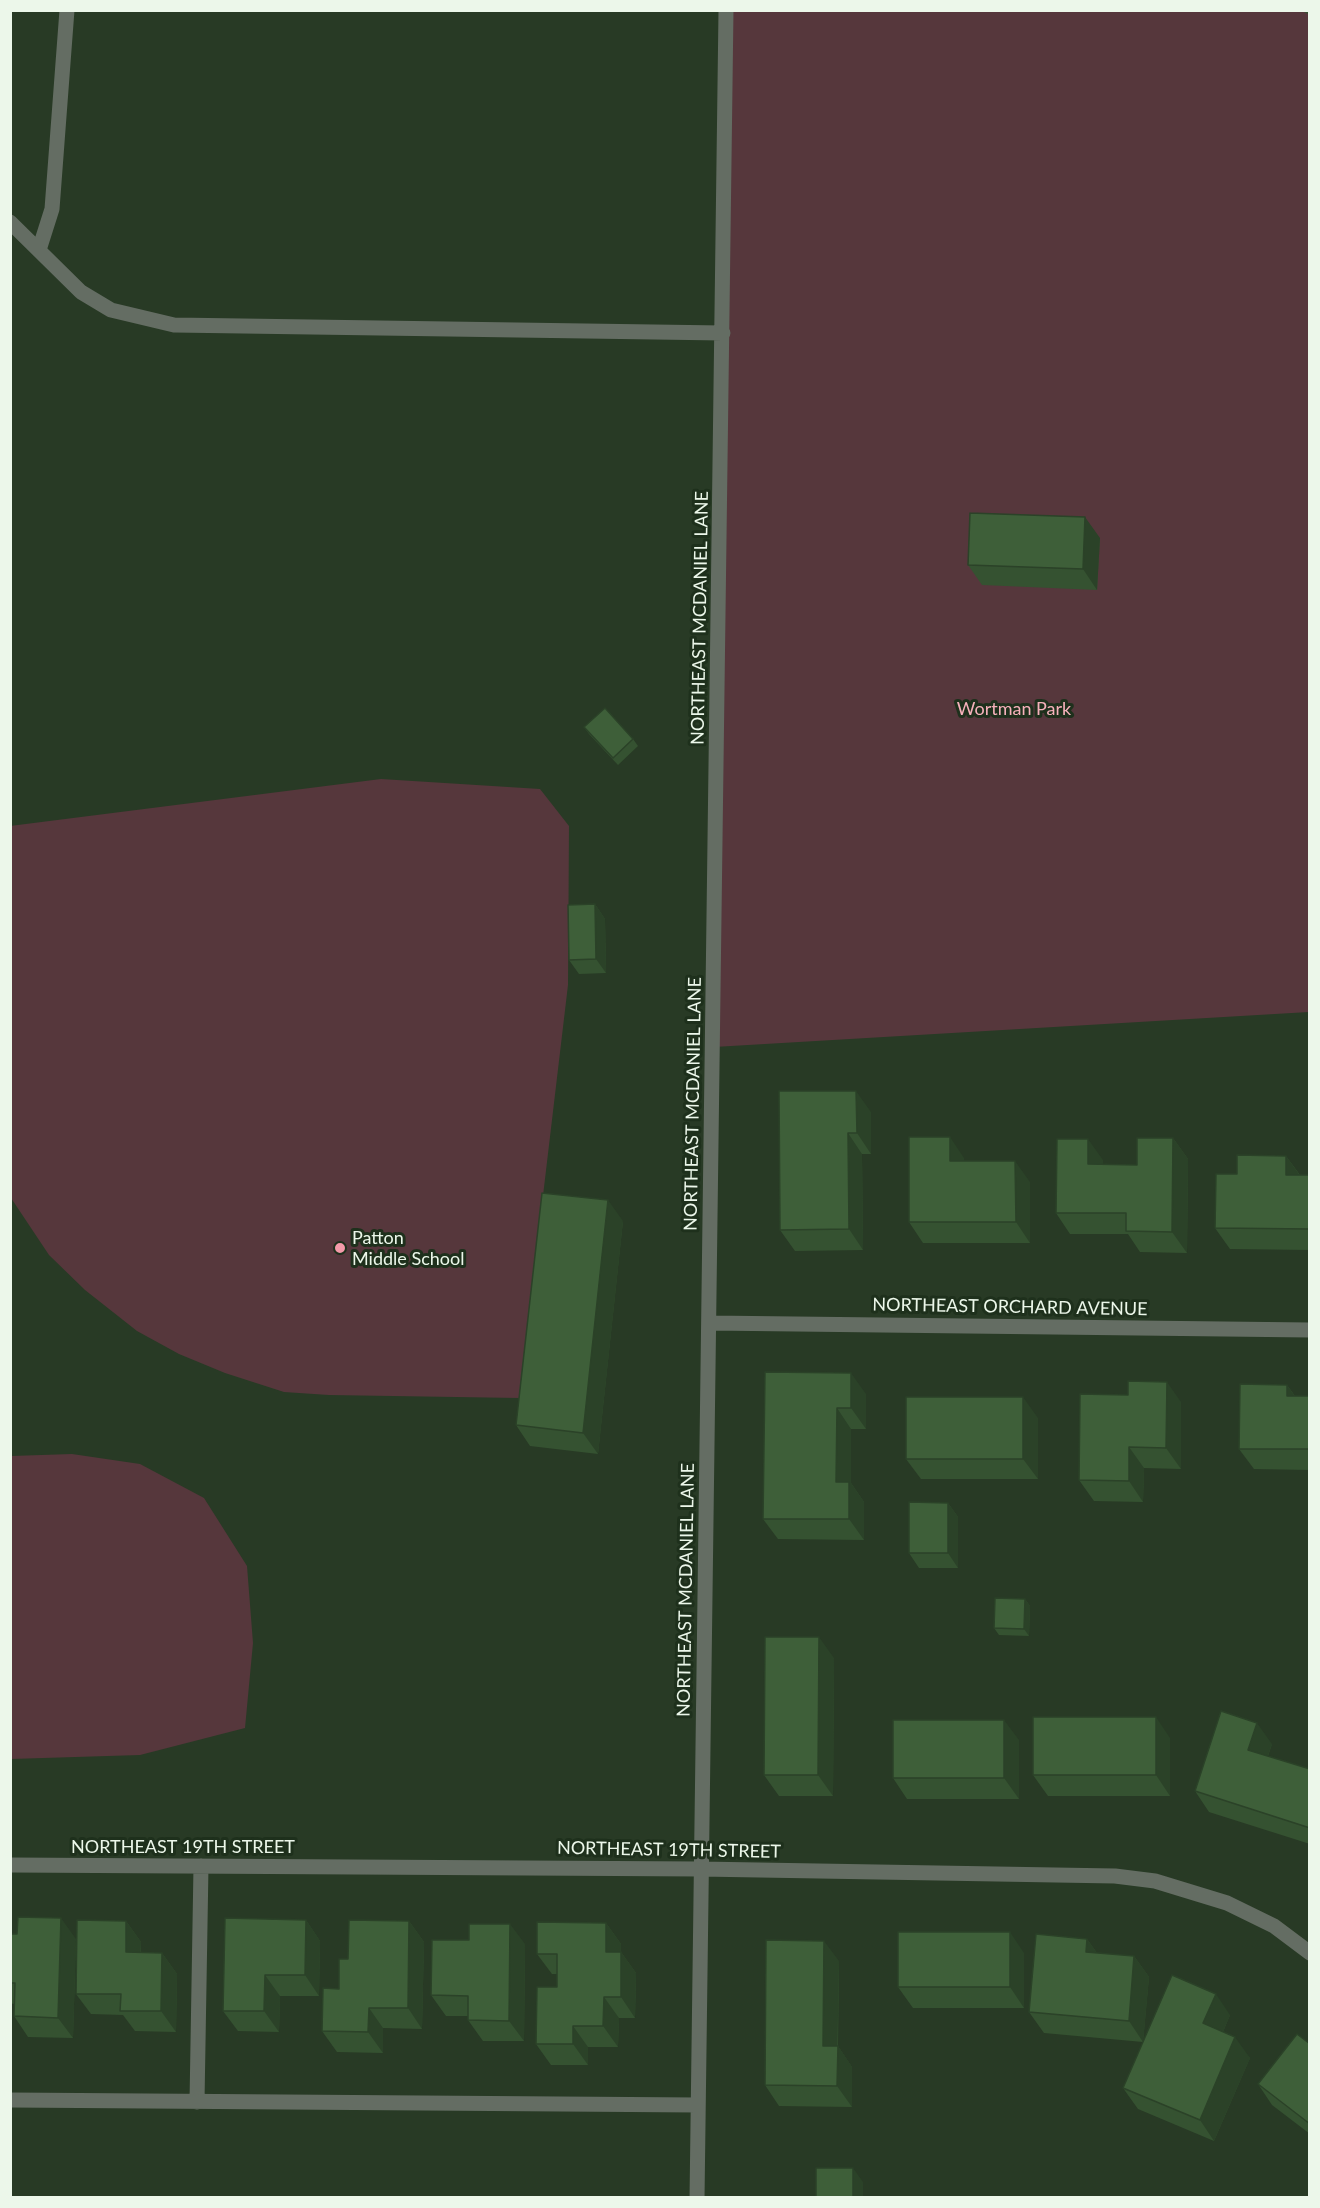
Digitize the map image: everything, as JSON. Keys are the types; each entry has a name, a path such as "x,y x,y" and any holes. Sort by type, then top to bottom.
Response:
{"street":[{"path":"39,250 52,209 67,10"},
{"name":"NORTHEAST MCDANIEL LANE","path":"697,2198 726,10"},
{"path":"10,222 81,291 111,310 174,325 723,333"},
{"name":"NORTHEAST ORCHARD AVENUE","path":"710,1323 1310,1330"},
{"name":"NORTHEAST 19TH STREET","path":"10,1865 700,1869 1115,1876 1155,1881 1227,1903 1274,1926 1310,1953"},
{"path":"197,2102 201,1866"},
{"path":"10,2100 698,2106"}],"green space":[{"name":"Wortman Park","path":"726,11 1309,11 1309,1012 714,1047"},
{"path":"381,779 540,789 569,826 568,985 519,1398 329,1395 284,1392 225,1373 179,1354 137,1331 85,1290 49,1255 11,1198 10,826"},
{"path":"72,1454 140,1464 204,1498 247,1566 253,1643 245,1728 140,1755 11,1759 11,1456"}],"building":[{"path":"970,513 1085,517 1083,569 968,565"},
{"path":"605,708 633,739 613,758 584,727"},
{"path":"595,904 596,959 569,960 568,905"},
{"path":"779,1091 856,1091 857,1133 848,1133 849,1229 780,1230"},
{"path":"909,1137 950,1137 950,1161 1015,1161 1016,1222 909,1222"},
{"path":"1137,1138 1173,1138 1172,1232 1126,1231 1126,1213 1056,1213 1057,1139 1088,1139 1088,1164 1137,1165"},
{"path":"1237,1155 1286,1156 1286,1175 1310,1175 1310,1229 1215,1228 1216,1174 1237,1174"},
{"path":"542,1193 608,1200 583,1433 516,1425"},
{"path":"765,1372 851,1373 851,1408 837,1408 836,1482 849,1482 849,1519 763,1519"},
{"path":"1128,1381 1167,1382 1166,1448 1129,1447 1129,1481 1079,1480 1080,1394 1128,1395"},
{"path":"1240,1384 1287,1385 1287,1396 1310,1396 1310,1449 1239,1449"},
{"path":"906,1397 1023,1397 1023,1459 906,1459"},
{"path":"909,1502 948,1503 948,1553 909,1553"},
{"path":"995,1598 1025,1599 1024,1629 994,1628"},
{"path":"765,1637 819,1637 818,1775 764,1775"},
{"path":"1221,1711 1257,1723 1248,1750 1310,1769 1310,1828 1195,1791"},
{"path":"1033,1717 1156,1717 1156,1775 1033,1775"},
{"path":"893,1720 1004,1720 1004,1778 893,1778"},
{"path":"18,1917 61,1918 58,2018 14,2016 15,1983 10,1983 10,1934 17,1934"},
{"path":"225,1918 306,1920 305,1975 265,1975 264,2011 223,2011"},
{"path":"77,1920 126,1921 126,1952 162,1953 161,2011 120,2011 121,1994 76,1994"},
{"path":"349,1920 409,1921 408,2008 369,2008 368,2032 322,2031 323,1988 339,1989 339,1959 348,1959"},
{"path":"537,1922 606,1923 606,1952 621,1952 621,1997 604,1997 603,2026 573,2026 573,2044 536,2044 537,1987 557,1987 557,1954 537,1954"},
{"path":"469,1924 510,1924 509,2021 468,2020 468,1996 431,1995 432,1940 469,1940"},
{"path":"898,1932 1010,1932 1010,1987 898,1987"},
{"path":"1036,1934 1087,1939 1086,1952 1134,1956 1129,2021 1029,2012"},
{"path":"766,1940 824,1941 823,2046 838,2046 837,2086 765,2085"},
{"path":"1172,1975 1216,1994 1203,2023 1235,2037 1200,2120 1123,2088"},
{"path":"1297,2034 1310,2044 1310,2124 1258,2084"},
{"path":"816,2168 853,2168 853,2198 816,2198"}],"place":[{"name":"Patton Middle School","path":"340,1248"}]}
